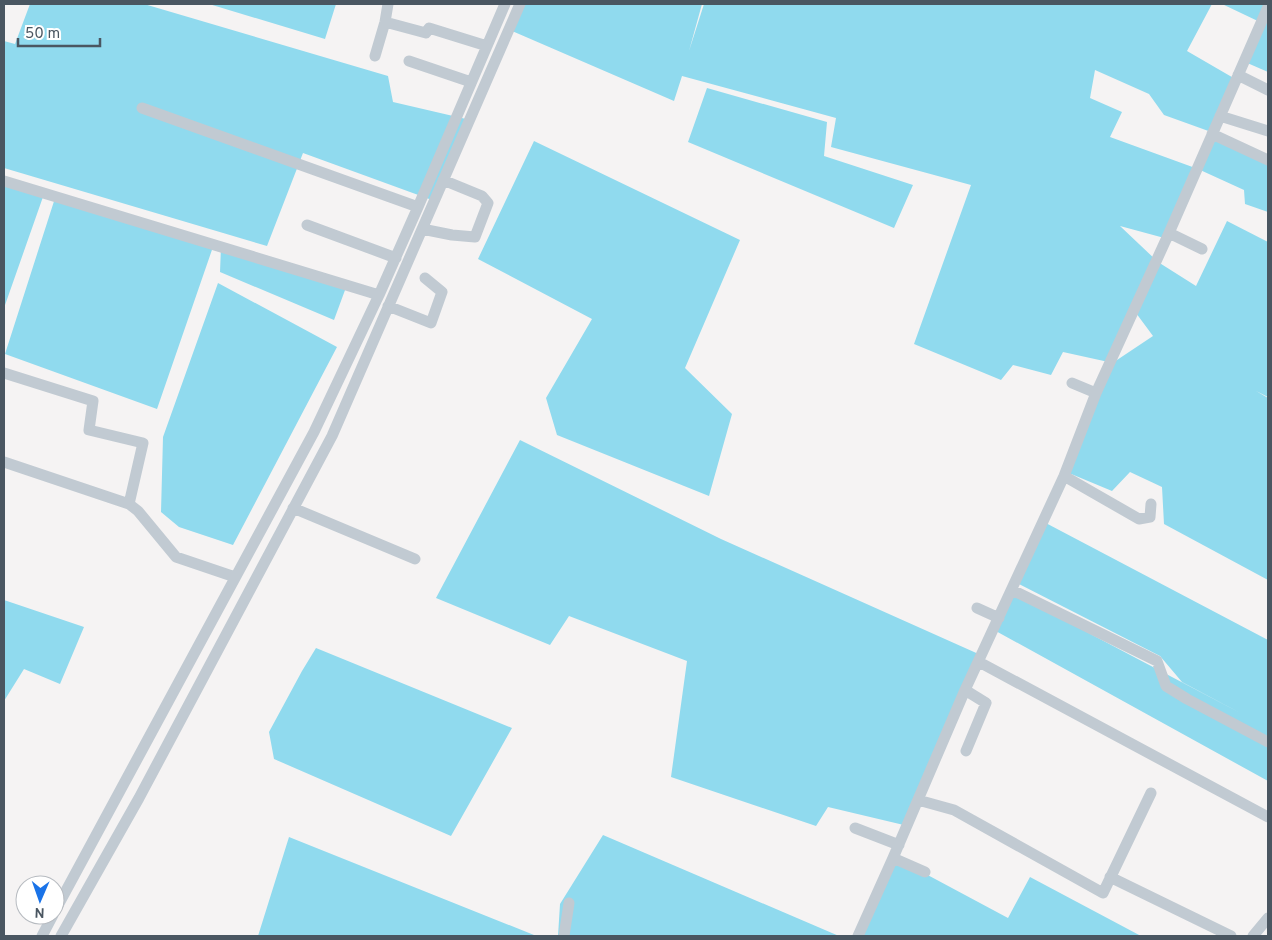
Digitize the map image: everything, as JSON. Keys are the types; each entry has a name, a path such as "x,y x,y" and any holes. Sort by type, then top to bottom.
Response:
{"street":[{"path":"375,56 388,4"},
{"path":"65,892 314,432 396,258 505,4"},
{"path":"61,936 139,798 332,436 520,4"},
{"path":"858,936 965,690 1064,476 1096,393 1169,233 1268,7"},
{"path":"385,22 426,33 429,28 487,46"},
{"path":"409,61 471,82"},
{"path":"1238,75 1268,90"},
{"path":"142,108 418,207"},
{"path":"1220,116 1268,131"},
{"path":"1229,142 1238,121"},
{"path":"1212,134 1268,160"},
{"path":"422,229 475,237 488,203 482,196 443,180"},
{"path":"4,181 379,295"},
{"path":"307,225 396,258"},
{"path":"1169,233 1202,248"},
{"path":"388,306 431,323 442,292 425,278"},
{"path":"4,372 93,401 89,430 143,443 130,504"},
{"path":"1072,383 1096,393"},
{"path":"4,462 130,504 176,557 235,577"},
{"path":"1064,476 1139,519 1150,517 1151,504"},
{"path":"293,508 415,558"},
{"path":"1012,590 1157,661 1166,686 1268,742"},
{"path":"977,608 999,618"},
{"path":"979,662 1268,817"},
{"path":"965,690 986,703 966,751"},
{"path":"918,800 954,810 1102,893 1151,793"},
{"path":"855,828 899,845"},
{"path":"893,858 925,872"},
{"path":"1110,878 1231,936"},
{"path":"564,936 568,903"},
{"path":"1253,936 1268,918"}],"water":[{"path":"30,4 144,4 388,76 393,102 466,119 432,200 303,153 267,246 4,168 4,41 15,44"},
{"path":"209,4 336,4 325,39"},
{"path":"515,4 702,4 689,51 704,4 1212,4 1187,51 1237,80 1214,133 1164,115 1149,94 1095,70 1090,98 1122,112 1110,137 1198,169 1168,239 1120,226 1158,262 1196,286 1227,221 1268,242 1268,397 1256,391 1268,398 1268,580 1164,524 1162,487 1130,472 1112,491 1064,471 1113,363 1063,352 1051,375 1013,365 1001,380 914,344 971,185 831,147 836,118 682,76 674,101 505,28","holes":["1136,313 1153,336 1114,362"]},
{"path":"1222,4 1268,4 1268,72 1245,62 1262,23"},
{"path":"707,88 827,122 824,156 913,185 894,228 688,142"},
{"path":"1214,133 1268,157 1268,212 1245,204 1244,190 1198,169"},
{"path":"534,141 740,240 685,368 732,414 709,496 557,435 546,398 592,319 478,259"},
{"path":"4,183 44,194 4,308"},
{"path":"56,195 214,244 157,409 5,354"},
{"path":"221,247 348,282 334,320 220,272"},
{"path":"218,283 337,347 233,545 179,527 161,512 163,437"},
{"path":"520,440 721,539 983,656 908,826 828,807 816,826 671,777 687,661 569,616 550,645 436,598"},
{"path":"1042,521 1268,640 1268,781 994,630 1011,592 1244,715 1182,682 1160,656 1015,582"},
{"path":"4,600 84,627 60,684 24,669 4,701"},
{"path":"316,648 512,728 451,836 274,759 269,732"},
{"path":"603,835 839,936 558,936 560,904"},
{"path":"289,837 534,935 258,936"},
{"path":"894,857 1008,918 1030,877 1141,936 861,936"}]}
